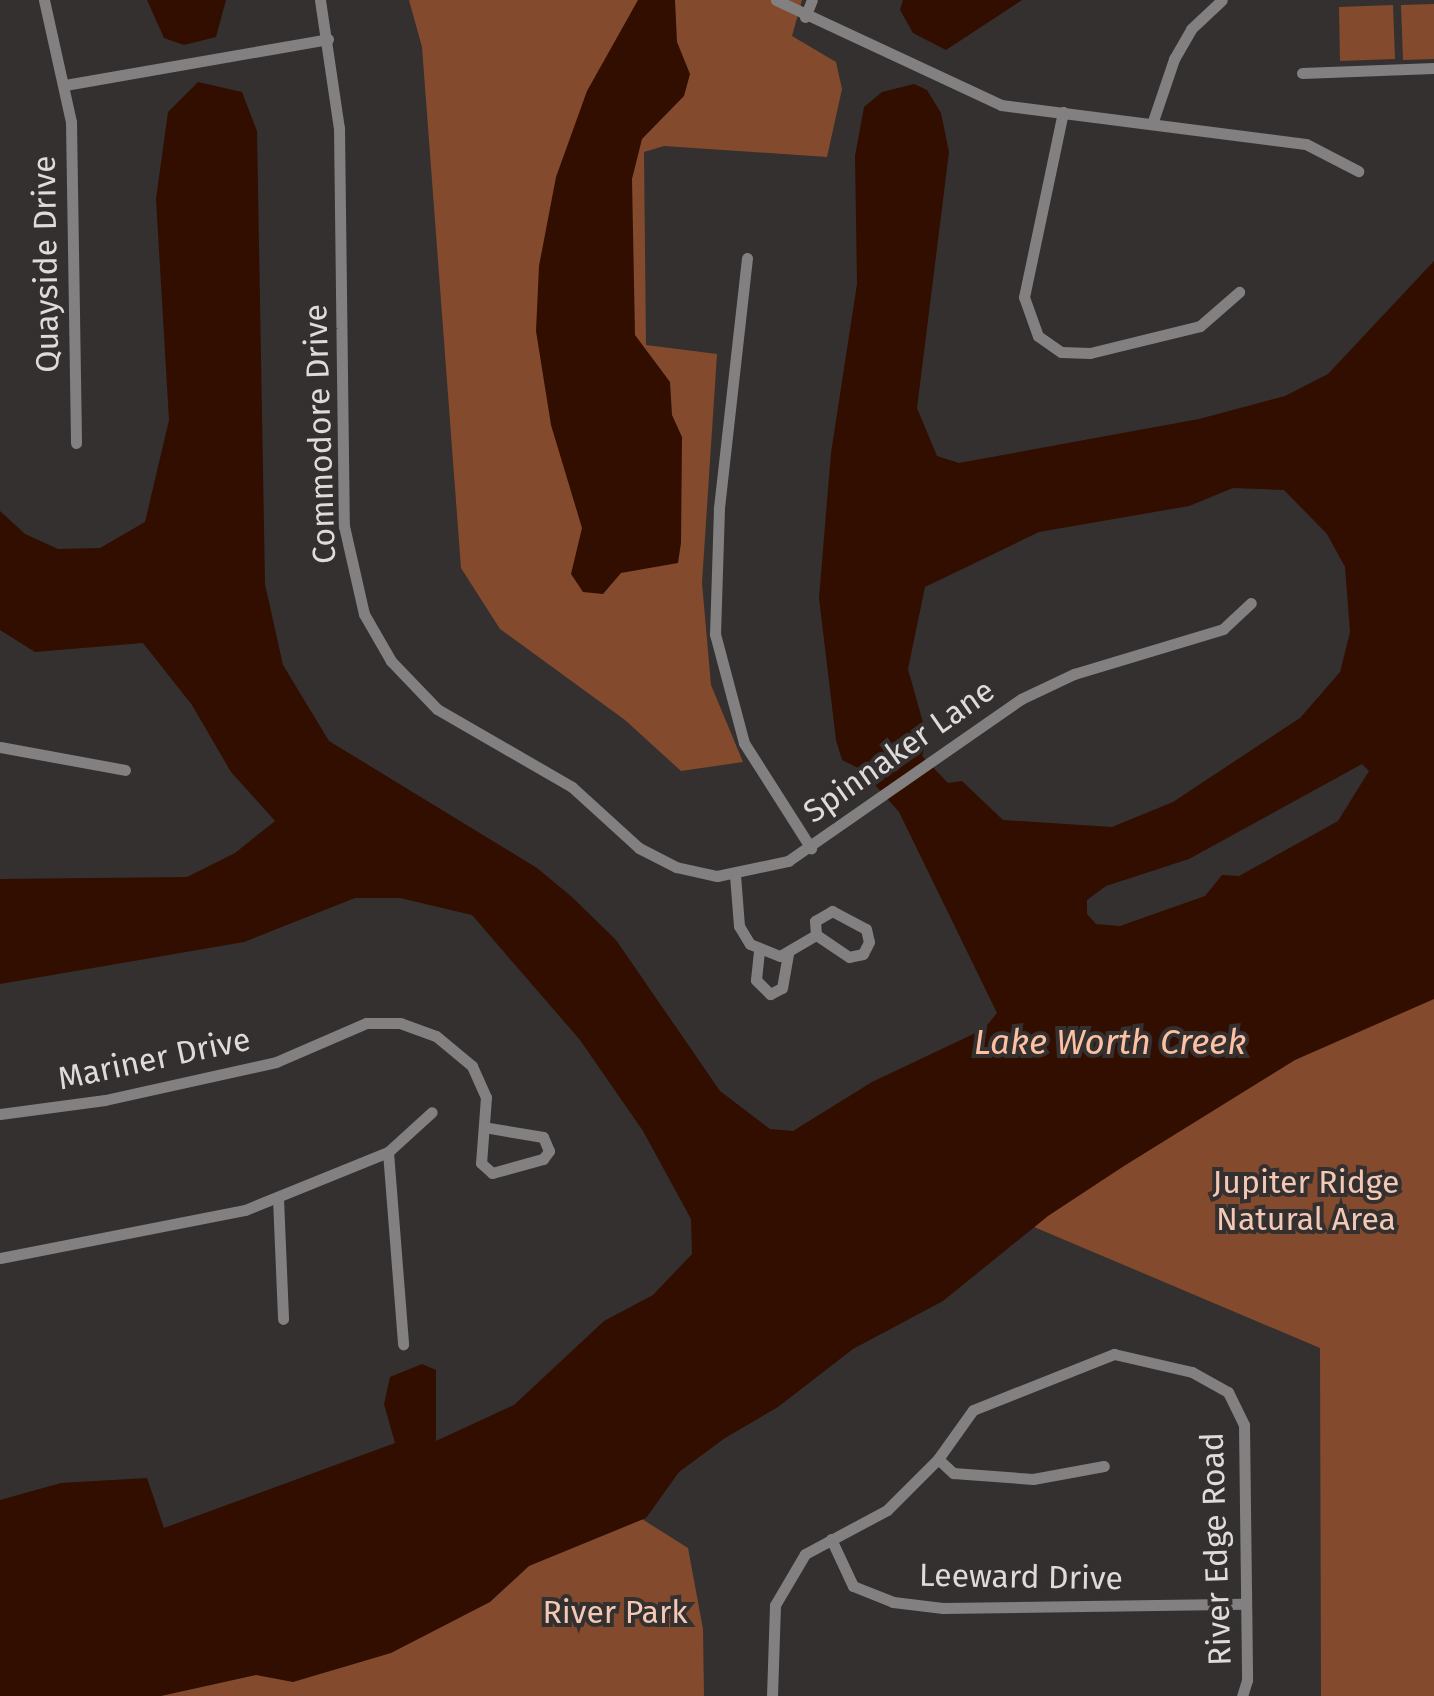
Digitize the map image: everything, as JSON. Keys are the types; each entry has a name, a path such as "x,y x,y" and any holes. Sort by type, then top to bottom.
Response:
{"street":[{"name":"Quayside Drive","path":"44,0 65,85 74,169 76,443"},
{"name":"Commodore Drive","path":"320,0 328,38 341,174 344,526 364,614 400,672 452,720 572,787 657,859 696,873 735,876 769,869 811,848"},
{"path":"776,0 978,97 1306,144 1358,171"},
{"path":"805,17 812,0"},
{"path":"1152,124 1174,59 1191,29 1222,0"},
{"path":"65,85 328,38"},
{"path":"1302,72 1434,68"},
{"path":"1063,112 1024,297 1030,324 1043,341 1082,354 1185,331 1220,314 1239,292"},
{"name":"Spinnaker Lane","path":"747,258 720,508 715,634 744,743 811,848 942,752 1047,685 1223,628 1251,603"},
{"path":"0,747 125,770"},
{"path":"735,876 739,926 759,951 756,980 770,994 782,988 788,954"},
{"path":"832,911 866,928 870,942 863,954 849,957 816,935 816,921 832,911"},
{"path":"759,951 788,954 816,935"},
{"name":"Mariner Drive","path":"0,1114 105,1100 276,1062 366,1022 400,1023 436,1036 472,1066 486,1097 488,1128 481,1162 492,1173 528,1165 549,1151 544,1137 488,1128"},
{"path":"0,1258 215,1219 278,1198 388,1152 432,1112"},
{"path":"388,1152 403,1344"},
{"path":"278,1198 283,1319"},
{"name":"River Edge Road","path":"772,1696 774,1605 806,1554 887,1510 938,1459 973,1410 1047,1375 1114,1354 1192,1372 1228,1392 1244,1425 1242,1696"},
{"path":"938,1459 953,1474 1033,1479 1104,1466"},
{"name":"Leeward Drive","path":"831,1539 853,1586 892,1602 943,1608 1245,1604"}],"green space":[{"path":"409,0 802,0 792,36 836,62 842,89 827,157 664,146 644,152 646,345 717,354 702,583 711,685 743,762 681,771 625,720 500,629 461,568 422,47"},
{"path":"1434,4 1434,59 1403,60 1401,5"},
{"path":"1393,5 1395,59 1340,61 1339,7"},
{"name":"Jupiter Ridge Natural Area","path":"1434,995 1434,1696 1321,1696 1320,1348 1027,1224 1339,1029"},
{"name":"River Park","path":"634,1514 688,1548 703,1629 704,1696 151,1696 514,1568"}],"water":[{"path":"147,0 226,0 216,37 184,45 164,38"},
{"path":"638,0 675,0 677,42 690,74 684,96 642,139 632,179 635,335 670,382 672,415 682,437 681,543 678,563 621,573 603,594 583,592 571,574 582,528 551,425 536,331 539,266 556,177 587,91"},
{"path":"903,0 1022,0 946,50 913,33 900,10"},
{"name":"Lake Worth Creek","path":"198,82 242,92 257,131 265,584 283,665 329,741 537,868 572,897 616,940 720,1091 770,1129 793,1131 872,1082 984,1029 997,1013 899,812 862,770 842,760 836,740 819,598 831,453 857,284 855,156 864,107 882,92 914,84 927,90 941,113 949,152 917,408 937,456 959,463 1199,419 1285,396 1328,374 1434,261 1434,999 1295,1060 1124,1166 1048,1216 943,1301 853,1349 778,1407 725,1438 679,1472 646,1518 529,1566 490,1602 391,1653 293,1682 256,1675 161,1696 0,1696 0,1500 61,1483 147,1478 164,1528 395,1443 384,1404 390,1377 422,1364 436,1370 436,1441 514,1405 604,1321 653,1295 692,1254 691,1219 643,1131 580,1040 472,915 400,898 355,898 244,942 0,984 0,879 187,877 235,853 275,821 231,772 192,705 143,643 35,652 0,630 0,511 25,534 58,549 100,548 145,522 169,420 156,199 168,112","holes":["1233,488 1284,490 1327,534 1345,567 1350,632 1340,672 1300,718 1173,802 1112,827 1003,820 962,781 948,783 922,756 927,737 908,669 925,587 1039,532 1189,506","1362,764 1369,771 1338,821 1239,876 1222,875 1205,896 1120,926 1096,924 1087,914 1087,900 1106,886 1189,859"]}]}
